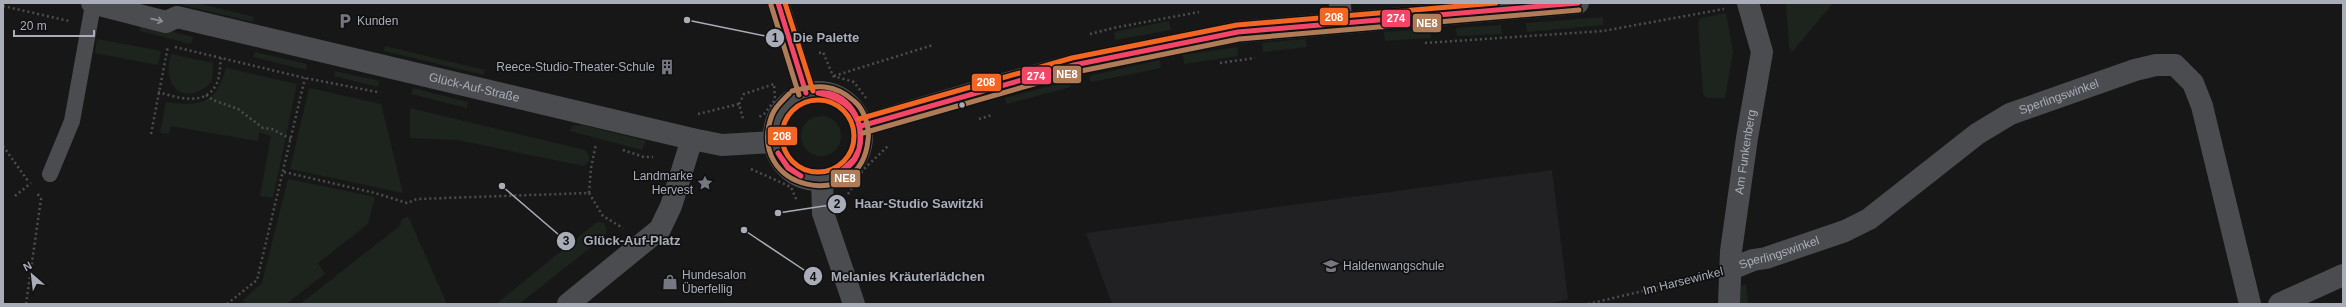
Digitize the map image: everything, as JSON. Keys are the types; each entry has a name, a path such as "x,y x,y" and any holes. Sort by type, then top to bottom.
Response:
{"street":[{"path":"778,3 806,93"},
{"path":"861,126 996,86 1082,64 1340,12 1578,3"},
{"name":"Glück-Auf-Straße","path":"93,4 166,22 173,10 692,139 722,145 774,142"},
{"name":"Am Funkenberg","path":"1730,304 1732,251 1747,138 1762,52 1749,4"},
{"name":"Sperlingswinkel","path":"1731,269 1753,260 1766,258 1845,231 1869,219 1977,134 2010,114 2135,70 2156,65 2175,65 2193,83 2202,106 2250,304"},
{"path":"820,92 840,98 855,113 861,126 862,140 858,155 849,167 837,175 822,179 809,179 796,174 786,166 778,155 774,142 774,129 778,117 794,98 806,93 820,92"},
{"path":"568,304 660,229 671,206 692,139"},
{"path":"822,179 824,213 854,304"},
{"path":"2280,304 2343,275"}],"lane":[{"path":"50,174 72,121 93,4"}],"path":[{"path":"1423,43 1603,30 1749,4"},
{"path":"151,134 168,45 305,78 382,93"},
{"path":"833,76 933,45"},
{"path":"1216,64 1257,57"},
{"path":"158,92 184,99 197,99 206,95 217,83 221,58"},
{"path":"227,304 257,280 284,172 305,78"},
{"path":"739,104 744,94 774,84 775,100 764,114 758,118"},
{"path":"206,95 213,100 238,108 263,128 272,129 291,139"},
{"path":"972,121 999,113"},
{"path":"844,200 863,170 890,143"},
{"path":"596,144 591,168 589,193 603,216 623,228"},
{"path":"3,146 41,199 26,304"},
{"path":"750,169 791,187 798,205"},
{"path":"284,172 375,193 407,203 417,199 589,193"},
{"name":"Im Harsewinkel","path":"1588,304 1731,269"}],"shaded area":[{"path":"183,3 198,3 254,17 253,22 182,5"},
{"path":"1786,3 1833,3 1792,52 1789,47"},
{"path":"1726,13 1733,52 1725,98 1707,98 1703,94 1698,23 1701,18"},
{"path":"1603,17 1603,25 1527,32 1526,23"},
{"path":"1169,21 1171,30 1115,40 1114,32"},
{"path":"141,24 193,37 191,44 140,31"},
{"path":"1501,25 1502,34 1457,36 1456,28"},
{"path":"1430,29 1431,38 1385,41 1384,32"},
{"path":"97,39 161,51 158,65 95,53"},
{"path":"1306,39 1307,47 1263,52 1262,43"},
{"path":"385,46 485,70 484,75 384,51"},
{"path":"1237,47 1238,56 1184,64 1183,55"},
{"path":"255,52 307,64 306,70 253,57"},
{"path":"171,54 213,63 212,82 202,90 192,93 184,93 177,90 172,84 169,76"},
{"path":"1160,60 1161,68 1091,82 1089,76"},
{"path":"226,68 297,84 273,198 260,196 271,136 259,132 258,141 171,126 169,134 160,133 166,102 188,104 205,100 212,96 217,89"},
{"path":"335,71 379,81 378,87 334,76"},
{"path":"1070,81 1071,87 1007,104 1005,98"},
{"path":"309,88 381,104 403,193 290,169"},
{"path":"413,88 468,102 467,108 411,94"},
{"path":"410,108 585,150 589,156 589,161 584,166 457,140 410,138"},
{"path":"821,116 829,118 835,122 839,128 841,136 839,144 835,150 829,154 821,156 813,154 807,150 803,144 801,136 803,128 807,122 813,118"},
{"path":"582,125 646,141 642,150 570,131 572,126"},
{"name":"Haldenwangschule","path":"1552,170 1568,299 1547,304 1112,304 1086,233"},
{"path":"288,179 375,197 368,224 318,263 325,274 286,304 246,304 243,300 262,283"},
{"path":"408,216 447,304 300,304 401,225 401,220"},
{"path":"597,222 604,223 607,230 604,237 519,304 496,304"},
{"path":"1746,284 1748,304 1740,304 1741,286"}],"transit line":[{"name":"274","path":"778,3 806,93"},
{"name":"208","path":"785,3 813,91"},
{"name":"208","path":"859,119 1072,58 1237,25 1496,3"},
{"name":"274","path":"861,126 1074,65 1238,32 1578,3"},
{"name":"NE8","path":"771,5 799,95"},
{"name":"NE8","path":"863,133 1076,72 1239,39 1579,10"},
{"name":"NE8","path":"789,94 777,106 772,115 768,141 774,162 788,176 807,184 827,185 846,178 861,164 868,140 866,119 858,104 847,95 832,88 817,87 792,91"},
{"name":"274","path":"818,93 838,100 852,111 857,118 859,127 859,149"},
{"name":"274","path":"818,93 828,93 838,96 846,102 852,110 860,129 861,139 859,149"},
{"name":"208","path":"818,100 838,106 848,116 854,136 848,156 838,166 818,172 798,166 788,156 782,136 788,116 798,106 818,100"},
{"name":"274","path":"840,172 854,159 859,149"},
{"name":"274","path":"840,172 847,168 857,156 859,149"},
{"name":"274","path":"778,153 788,168 801,176"},
{"name":"274","path":"778,153 788,167 801,176"}],"place":[{"name":"Die Palette","path":"687,20"},
{"name":"Kunden","path":"345,21"},
{"name":"Reece-Studio-Theater-Schule","path":"667,67"},
{"name":"Landmarke Hervest","path":"705,183"},
{"name":"Glück-Auf-Platz","path":"502,186"},
{"name":"Haar-Studio Sawitzki","path":"778,213"},
{"name":"Melanies Kräuterlädchen","path":"744,230"},
{"name":"Haldenwangschule","path":"1331,266"},
{"name":"Hundesalon Überfellig","path":"670,282"}]}
